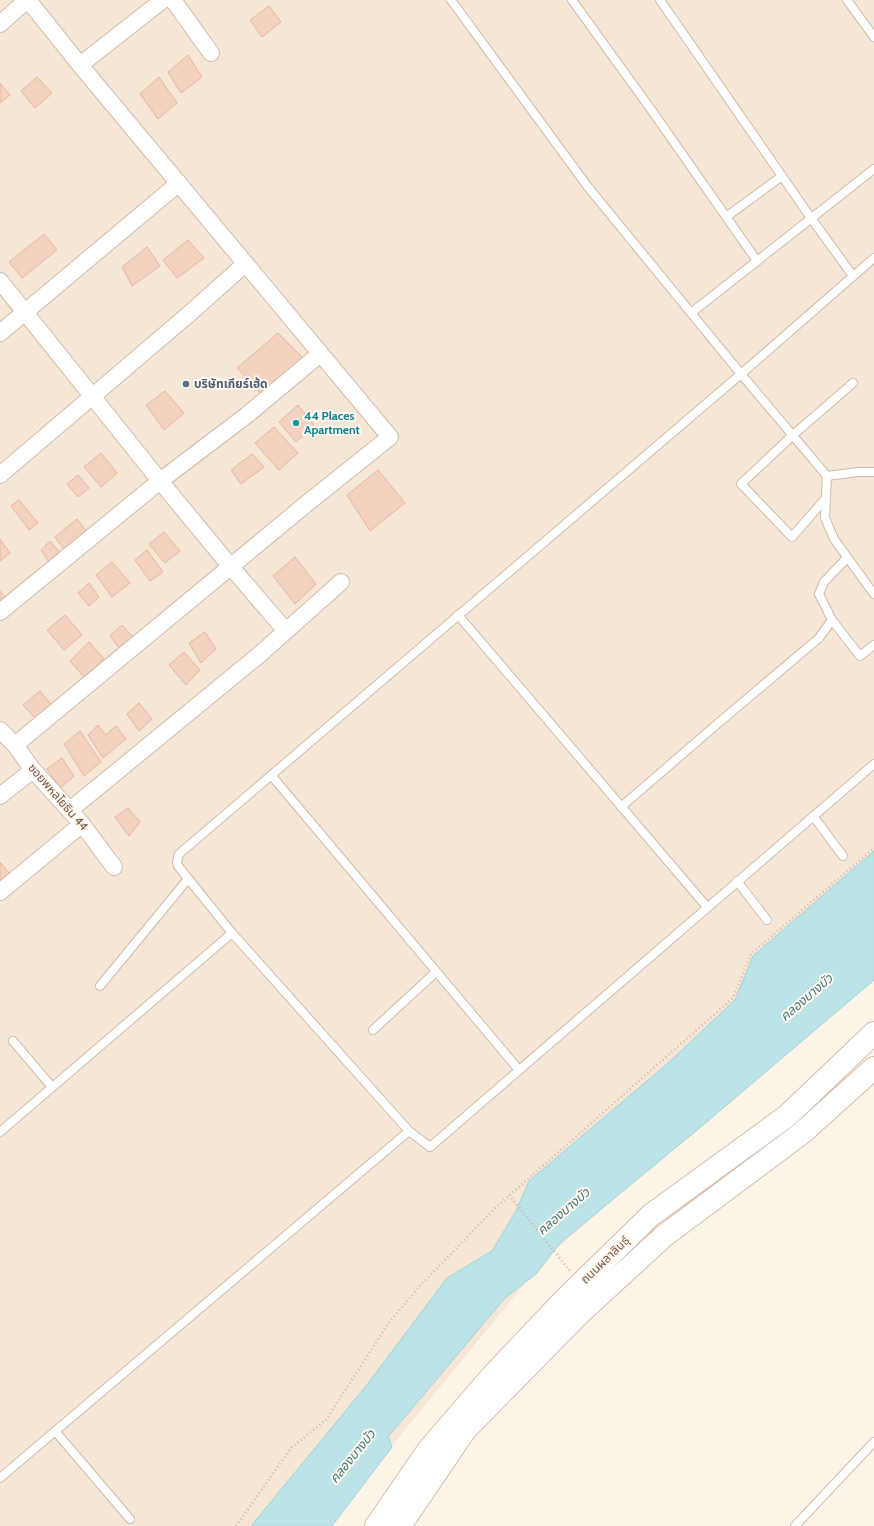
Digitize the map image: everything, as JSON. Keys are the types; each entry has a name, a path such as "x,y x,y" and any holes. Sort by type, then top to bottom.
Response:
{"main road":[{"name":"ถนนผลาสินธุ์","path":"376,1526 429,1449 492,1376 581,1283 651,1215 786,1116 873,1037"},
{"name":"ถนนผลาสินธุ์","path":"400,1526 465,1430 580,1314 664,1236 802,1133 874,1068"}],"street":[{"path":"0,24 28,0 80,65 390,437 15,745"},
{"path":"80,65 164,0"},
{"path":"173,0 211,53"},
{"path":"0,333 179,183"},
{"path":"0,475 245,264"},
{"path":"0,281 160,481 286,631"},
{"path":"0,612 160,481 247,415 320,354"},
{"path":"70,810 259,655 341,582"},
{"name":"ซอยพหลโยธิน 44","path":"0,730 15,745 33,770 82,824 114,867"},
{"path":"0,796 33,770"},
{"path":"0,892 82,824"}],"lane":[{"path":"451,0 588,187 792,436 827,476 825,518 834,539 874,594"},
{"path":"572,0 757,261"},
{"path":"660,0 853,276"},
{"path":"847,0 874,37"},
{"path":"691,313 874,169"},
{"path":"726,217 782,176"},
{"path":"874,258 741,374 179,854 177,862 178,866 188,879 232,933 409,1131 430,1146 874,764"},
{"path":"826,498 792,537 741,484 792,436 854,383"},
{"path":"827,476 858,472 874,472"},
{"path":"847,558 824,582 819,594 832,620 860,656 874,645"},
{"path":"458,615 707,907"},
{"path":"621,807 819,638 832,620"},
{"path":"271,775 519,1070"},
{"path":"813,816 843,856"},
{"path":"100,986 188,879"},
{"path":"737,881 767,920"},
{"path":"0,1132 232,933"},
{"path":"373,1030 436,972"},
{"path":"13,1041 52,1087"},
{"path":"0,1478 409,1131"},
{"path":"55,1431 130,1519"},
{"path":"795,1526 874,1442"}],"path":[{"path":"236,1526 292,1447 326,1420 388,1324 418,1288 509,1195 733,998 752,954 874,848"},
{"path":"509,1195 581,1283"}],"shaded area":[{"path":"0,0 874,0 874,971 545,1259 326,1526 0,1526"}],"water":[{"name":"คลองบางบัว","path":"874,851 874,980 702,1126 560,1243 536,1274 505,1298 388,1437 392,1447 332,1526 251,1526 366,1386 447,1278 492,1251 516,1211 529,1181 668,1063 735,1000 753,956"}],"building":[{"path":"269,6 281,22 262,37 250,20"},
{"path":"188,55 202,77 181,93 168,72"},
{"path":"37,77 52,93 35,108 21,91"},
{"path":"159,77 177,103 158,119 140,94"},
{"path":"0,83 10,95 0,103"},
{"path":"44,234 57,250 22,278 9,262"},
{"path":"188,240 204,258 177,278 163,260"},
{"path":"147,247 160,266 132,286 122,267"},
{"path":"278,333 303,358 260,393 237,368"},
{"path":"165,391 184,413 164,430 146,405"},
{"name":"44 Places Apartment","path":"298,405 314,425 296,442 279,422"},
{"path":"274,427 298,453 279,470 255,443"},
{"path":"101,453 117,473 101,487 84,467"},
{"path":"252,454 264,467 241,484 231,470"},
{"path":"378,470 405,503 370,531 347,495"},
{"path":"78,475 89,488 78,497 67,484"},
{"path":"19,500 38,523 29,530 11,506"},
{"path":"77,519 87,532 65,551 55,537"},
{"path":"164,532 180,551 165,563 149,544"},
{"path":"0,539 10,553 0,561"},
{"path":"50,541 61,554 50,564 41,550"},
{"path":"147,550 163,572 150,581 135,560"},
{"path":"295,557 316,584 295,604 273,576"},
{"path":"112,562 130,583 112,597 96,575"},
{"path":"89,583 99,597 89,606 78,593"},
{"path":"0,591 6,598 0,604"},
{"path":"65,615 82,635 64,650 47,630"},
{"path":"122,625 133,637 120,649 110,636"},
{"path":"205,632 216,649 201,663 189,643"},
{"path":"89,642 104,659 84,677 70,661"},
{"path":"184,652 200,670 186,685 169,665"},
{"path":"40,691 52,705 36,719 23,705"},
{"path":"139,703 152,719 139,731 127,714"},
{"path":"98,725 106,735 116,726 126,739 103,758 88,735"},
{"path":"80,731 101,762 84,776 64,744"},
{"path":"62,758 74,776 60,788 47,769"},
{"path":"128,808 140,822 129,836 115,817"},
{"path":"0,862 9,873 0,880"}],"place":[{"name":"บริษัทเกียร์เฮ้ด","path":"186,384"},
{"name":"44 Places Apartment","path":"296,423"}]}
